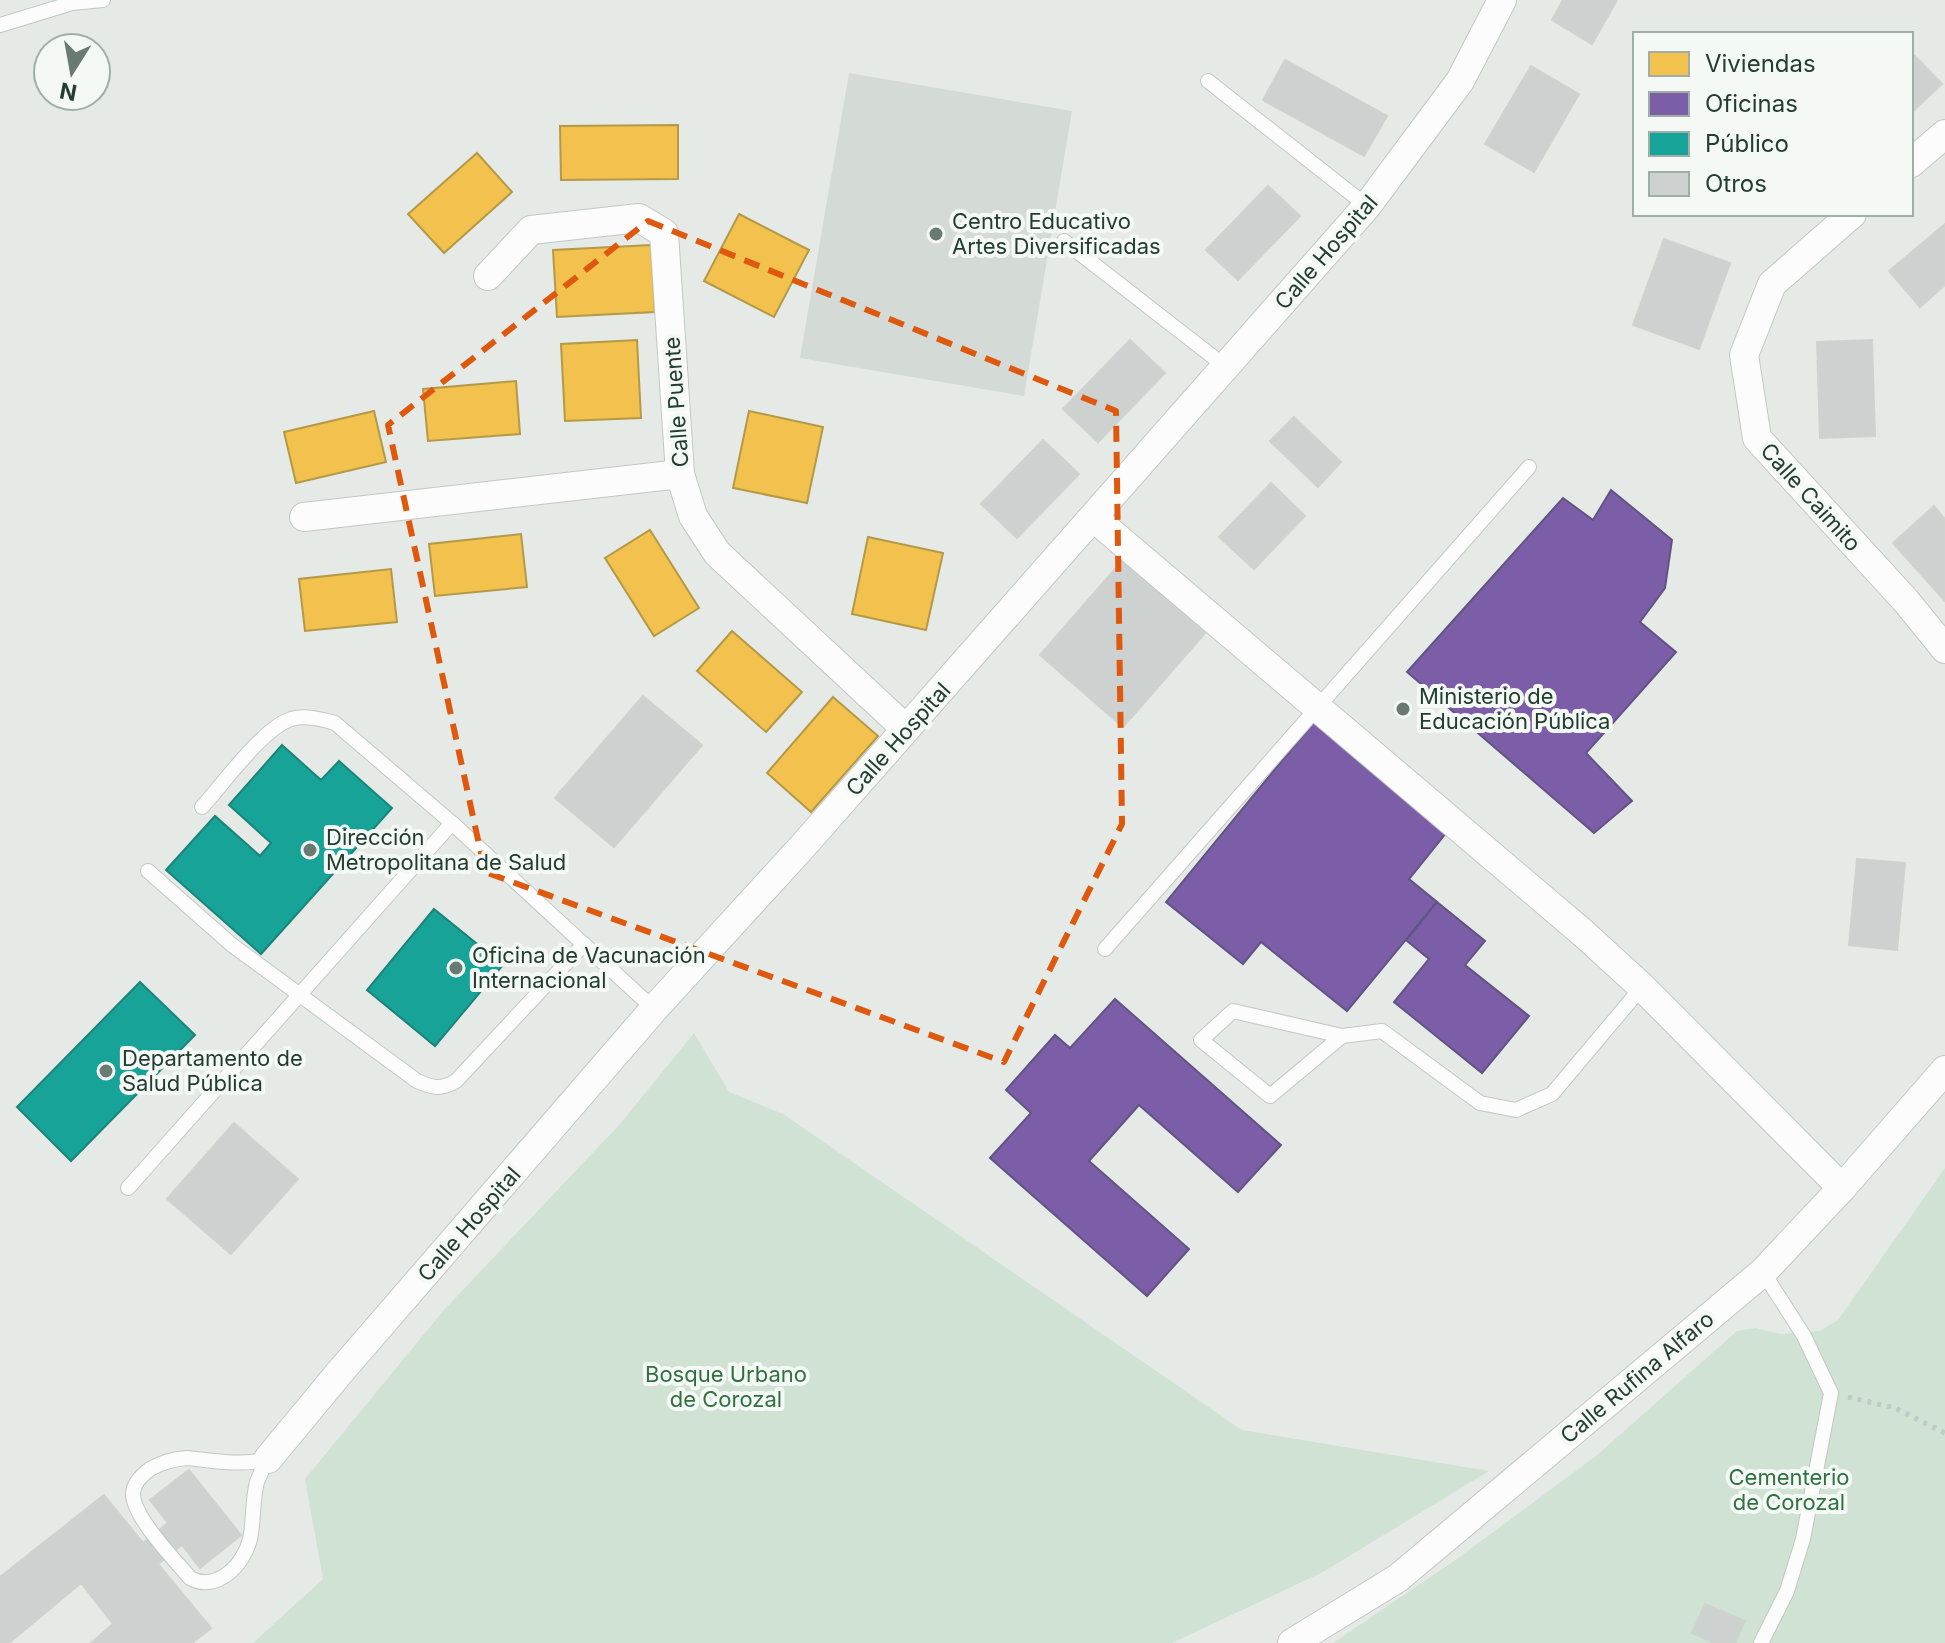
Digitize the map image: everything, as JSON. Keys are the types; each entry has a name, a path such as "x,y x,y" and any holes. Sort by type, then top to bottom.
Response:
{"street":[{"name":"Calle Hospital","path":"268,1459 654,1009 1094,518 1367,206 1460,81 1502,0"},
{"path":"1913,161 1945,134"},
{"name":"Calle Caimito","path":"1850,216 1772,284 1744,355 1757,438 1906,601 1945,649"},
{"name":"Calle Puente","path":"488,276 531,230 639,218 664,233 680,474 693,516 717,553 906,729"},
{"path":"304,517 680,474"},
{"path":"1094,518 1583,933 1642,987 1842,1188"},
{"name":"Calle Rufina Alfaro","path":"1292,1643 1398,1578 1763,1272 1842,1188 1945,1070"}],"lane":[{"path":"0,25 72,3 103,0"},
{"path":"1208,81 1367,206"},
{"path":"1064,241 1226,367"},
{"path":"1105,949 1529,467"},
{"path":"202,807 270,731 291,719 311,717 335,723 452,823 654,1009"},
{"path":"128,1188 452,823"},
{"path":"148,871 232,945 417,1081 432,1088 445,1087 456,1081 584,944"},
{"path":"1342,1036 1270,1096 1201,1040 1233,1011 1342,1036 1382,1031 1480,1103 1516,1110 1552,1094 1642,987"},
{"path":"1761,1643 1787,1591 1803,1539 1831,1393 1804,1336 1763,1272"},
{"path":"172,1459 249,1464 268,1459 258,1478 250,1539 239,1562 215,1582 199,1584 190,1578 137,1512 133,1495 135,1484 142,1474 172,1459"}],"path":[{"path":"1831,1393 1895,1408 1945,1433"}],"highlighted area":[{"path":"648,221 1116,411 1122,824 1004,1062 485,872 388,425"}],"shaded area":[{"name":"Centro Educativo Artes Diversificadas","path":"849,73 1072,111 1024,396 800,358"}],"green space":[{"name":"Bosque Urbano de Corozal","path":"694,1033 729,1092 783,1114 1242,1430 1489,1471 1323,1572 1172,1643 253,1643 323,1579 305,1479 443,1311 620,1124"},
{"name":"Cementerio de Corozal","path":"1945,1168 1945,1643 1333,1643 1454,1561 1596,1456 1737,1331 1756,1328 1780,1334 1820,1331 1838,1320"}],"building: Viviendas":[{"path":"678,125 678,179 561,180 560,126"},
{"path":"477,153 512,192 444,253 408,214"},
{"path":"739,214 809,250 774,317 704,281"},
{"path":"651,245 655,312 557,317 553,250"},
{"path":"637,340 641,418 565,421 561,344"},
{"path":"516,381 520,434 428,441 423,389"},
{"path":"374,411 386,462 296,483 284,432"},
{"path":"749,411 823,427 807,503 733,488"},
{"path":"650,530 699,608 654,636 605,558"},
{"path":"521,534 527,587 435,596 429,544"},
{"path":"868,537 943,553 926,630 852,614"},
{"path":"391,569 397,622 305,631 299,579"},
{"path":"732,631 802,692 766,732 697,671"},
{"path":"833,697 878,736 811,812 767,773"}],"building: Oficinas":[{"path":"1611,490 1672,540 1665,588 1640,622 1676,652 1586,753 1632,801 1594,833 1407,672 1563,498 1593,520"},
{"path":"1317,718 1451,827 1409,879 1437,902 1347,1011 1261,942 1243,964 1166,902"},
{"path":"1437,902 1485,941 1465,965 1529,1016 1482,1073 1394,1002 1429,959 1406,940"},
{"path":"1115,999 1281,1145 1238,1192 1139,1105 1089,1161 1189,1249 1147,1296 990,1158 1031,1113 1006,1090 1055,1035 1070,1048"}],"building: Público":[{"name":"Dirección Metropolitana de Salud","path":"282,745 321,780 339,761 392,808 261,954 166,870 215,816 260,856 271,843 229,805"},
{"path":"434,909 503,965 435,1046 367,990"},
{"name":"Departamento de Salud Pública","path":"140,982 195,1035 71,1161 17,1107"}],"building: Otros":[{"path":"1563,0 1617,0 1592,44 1552,20"},
{"path":"1913,54 1942,84 1913,111"},
{"path":"1285,60 1387,116 1364,156 1263,100"},
{"path":"1531,66 1579,94 1534,172 1485,144"},
{"path":"1268,186 1300,216 1238,280 1206,250"},
{"path":"1945,224 1945,285 1920,307 1889,271"},
{"path":"1664,239 1730,263 1699,349 1633,325"},
{"path":"1130,340 1165,373 1098,442 1063,409"},
{"path":"1872,340 1875,436 1820,438 1817,342"},
{"path":"1294,417 1341,462 1318,487 1270,441"},
{"path":"1043,440 1079,474 1017,538 981,504"},
{"path":"1271,483 1305,516 1254,569 1219,537"},
{"path":"1934,506 1945,519 1945,601 1893,543"},
{"path":"1122,561 1205,633 1123,727 1040,655"},
{"path":"643,696 702,745 614,847 555,798"},
{"path":"1857,859 1905,863 1897,950 1849,945"},
{"path":"234,1123 298,1179 231,1254 167,1199"},
{"path":"189,1470 241,1535 200,1568 182,1545 158,1564 211,1628 192,1643 91,1643 113,1624 81,1583 9,1643 0,1643 0,1577 104,1495 143,1543 168,1523 150,1500"},
{"path":"1705,1604 1745,1621 1735,1643 1714,1643 1692,1633"}],"place":[{"name":"Centro Educativo Artes Diversificadas","path":"936,234"},
{"name":"Ministerio de Educación Pública","path":"1403,709"},
{"name":"Dirección Metropolitana de Salud","path":"310,850"},
{"name":"Oficina de Vacunación Internacional","path":"456,968"},
{"name":"Departamento de Salud Pública","path":"106,1071"}]}
